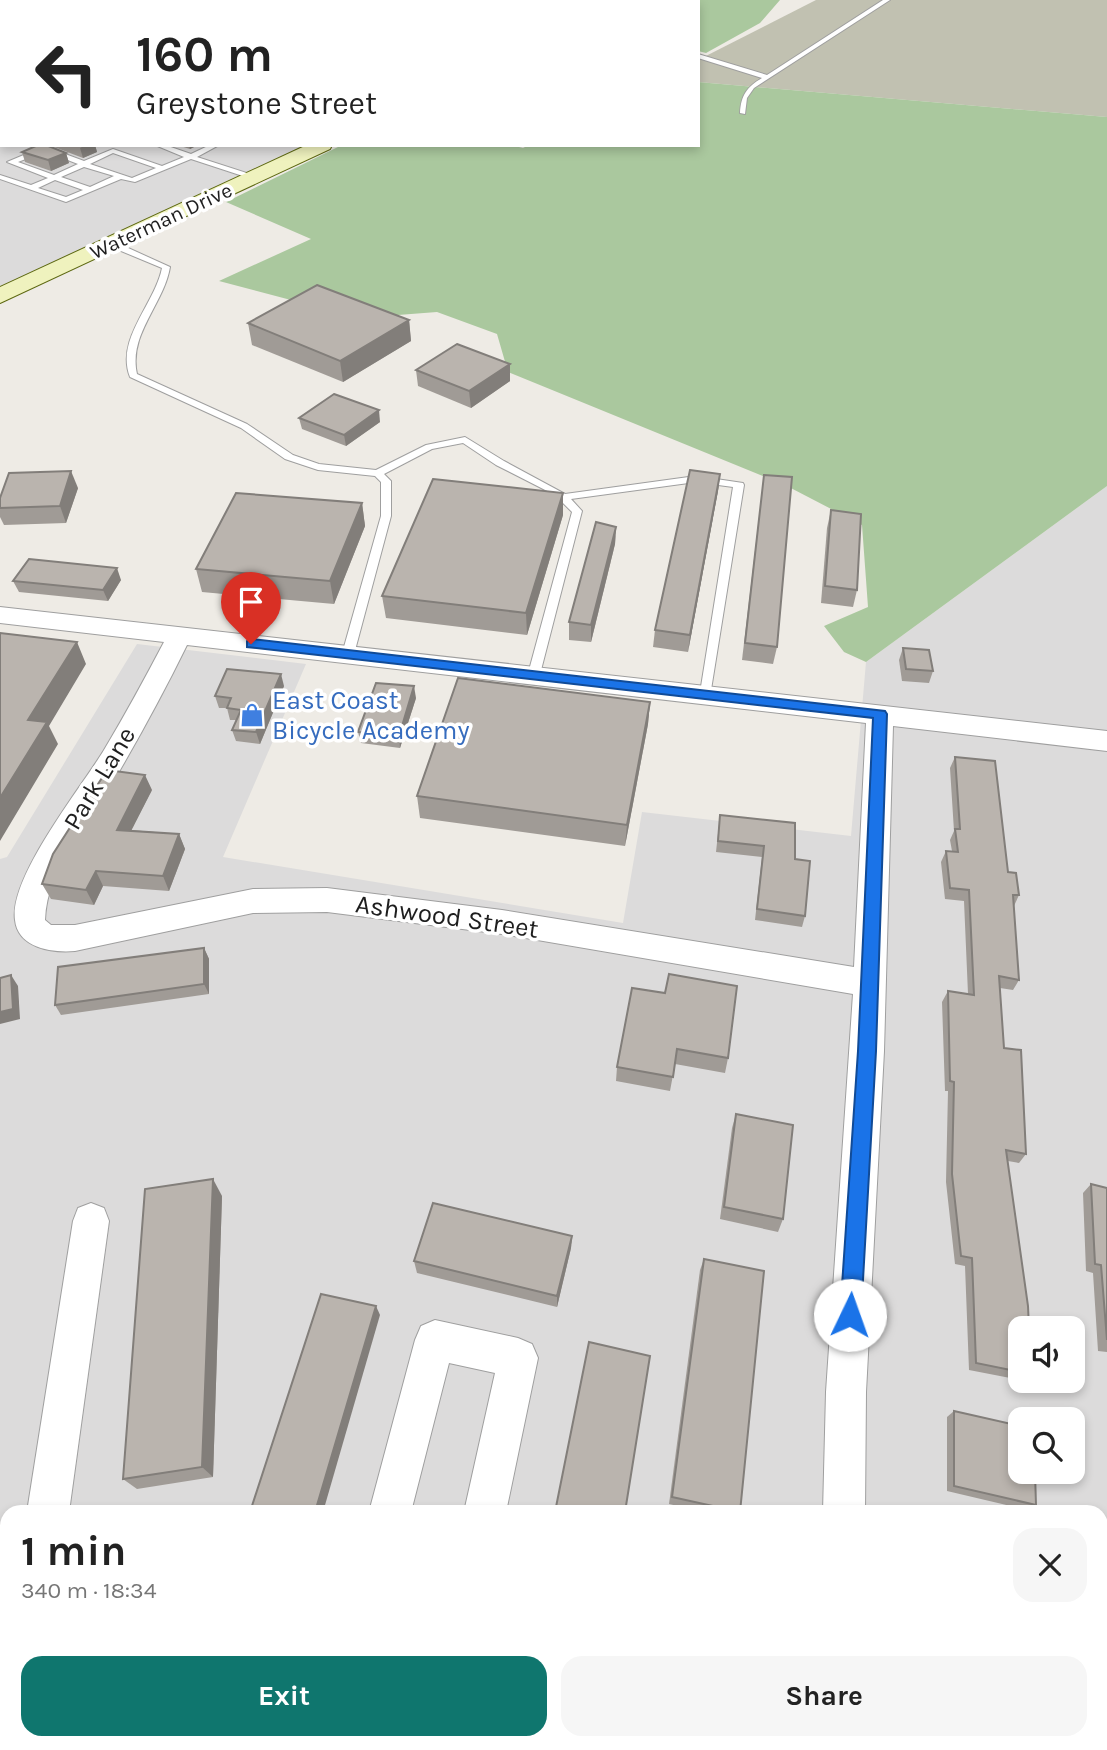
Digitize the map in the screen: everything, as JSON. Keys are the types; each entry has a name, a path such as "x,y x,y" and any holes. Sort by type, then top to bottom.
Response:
{"street":[{"name":"Waterman Drive","path":"0,296 319,147"},
{"path":"0,615 706,693 1107,741"},
{"name":"Park Lane","path":"30,924 33,899 43,874 149,694 179,636"},
{"path":"844,1505 846,1392 869,983 880,714"},
{"name":"Ashwood Street","path":"30,924 42,935 63,940 253,901 327,900 502,922 869,983"},
{"path":"49,1505 91,1221"},
{"path":"392,1505 435,1340 518,1358 486,1505"}],"lane":[{"path":"743,113 746,94 887,0"},
{"path":"700,57 768,77"},
{"path":"39,147 132,180 211,147"},
{"path":"102,147 162,168"},
{"path":"164,147 255,177"},
{"path":"0,167 45,149"},
{"path":"31,188 113,151"},
{"path":"11,162 90,190"},
{"path":"0,177 66,200 121,176"},
{"path":"112,244 166,267 165,279 143,321 130,357 133,374 244,426 289,457 318,467 378,473 429,447 465,440 500,463 563,497 577,511 534,674"},
{"path":"348,654 386,516 386,481 378,473"},
{"path":"563,497 696,479 738,485 706,693"}],"shaded area":[{"path":"816,0 1107,0 1107,117 700,82 700,59"},
{"path":"0,147 307,147 0,289"},
{"path":"1107,486 1107,1505 0,1505 0,859 7,857 137,644 306,664 223,857 623,923 642,812 851,836 866,662"}],"green space":[{"path":"700,0 780,0 760,23 706,53 700,52"},
{"path":"700,82 1107,117 1107,486 866,662 844,652 824,626 868,607 862,525 785,485 508,372 497,334 437,312 359,318 219,281 311,239 226,202 338,147 700,147"}],"building":[{"path":"33,147 51,147 66,153 48,160 22,152"},
{"path":"317,285 409,320 340,361 248,323"},
{"path":"457,344 510,364 469,391 416,370"},
{"path":"334,394 379,410 344,435 299,418"},
{"path":"690,470 720,474 690,635 655,630"},
{"path":"71,471 60,506 0,508 0,498 9,473"},
{"path":"764,475 792,477 777,647 745,643"},
{"path":"433,479 563,493 526,613 382,596"},
{"path":"236,493 362,503 330,581 196,569"},
{"path":"831,510 861,514 857,590 825,586"},
{"path":"596,522 616,527 591,625 569,622"},
{"path":"29,559 117,568 103,590 13,581"},
{"path":"0,633 77,642 28,720 47,722 0,798"},
{"path":"903,648 929,650 933,671 906,669"},
{"name":"East Coast Bicycle Academy","path":"227,669 281,674 256,732 232,730 241,710 227,708 231,698 215,696"},
{"path":"458,678 650,702 627,825 417,796"},
{"path":"376,683 414,686 399,736 358,732"},
{"path":"955,757 995,761 1008,872 1016,873 1019,895 1013,895 1019,980 999,976 1004,1048 1021,1050 1026,1154 1006,1150 1028,1316 1008,1316 1008,1370 976,1363 972,1258 961,1256 952,1174 954,1082 950,1081 948,991 974,995 969,890 950,888 946,851 958,852 955,829 960,829"},
{"path":"107,770 145,775 117,830 179,834 163,876 96,871 86,890 42,884 53,854"},
{"path":"720,815 795,823 795,859 810,861 805,916 757,909 764,846 718,841"},
{"path":"204,948 204,984 55,1005 58,967"},
{"path":"669,974 737,986 728,1058 677,1049 673,1077 617,1067 632,988 665,993"},
{"path":"11,975 13,1009 0,1012 0,978"},
{"path":"736,1114 793,1125 783,1219 724,1207"},
{"path":"213,1179 202,1467 123,1479 145,1189"},
{"path":"1091,1184 1107,1188 1107,1340 1101,1265 1095,1264"},
{"path":"433,1203 572,1236 557,1296 414,1261"},
{"path":"704,1259 764,1271 741,1505 708,1505 672,1497"},
{"path":"321,1294 376,1306 317,1505 252,1505"},
{"path":"589,1342 650,1356 626,1505 556,1505"},
{"path":"954,1411 1008,1423 1008,1484 1035,1484 1036,1505 954,1486"}],"place":[{"name":"East Coast Bicycle Academy","path":"252,715"}],"route":[{"path":"251,644 880,714 867,1051 850,1315"}]}
